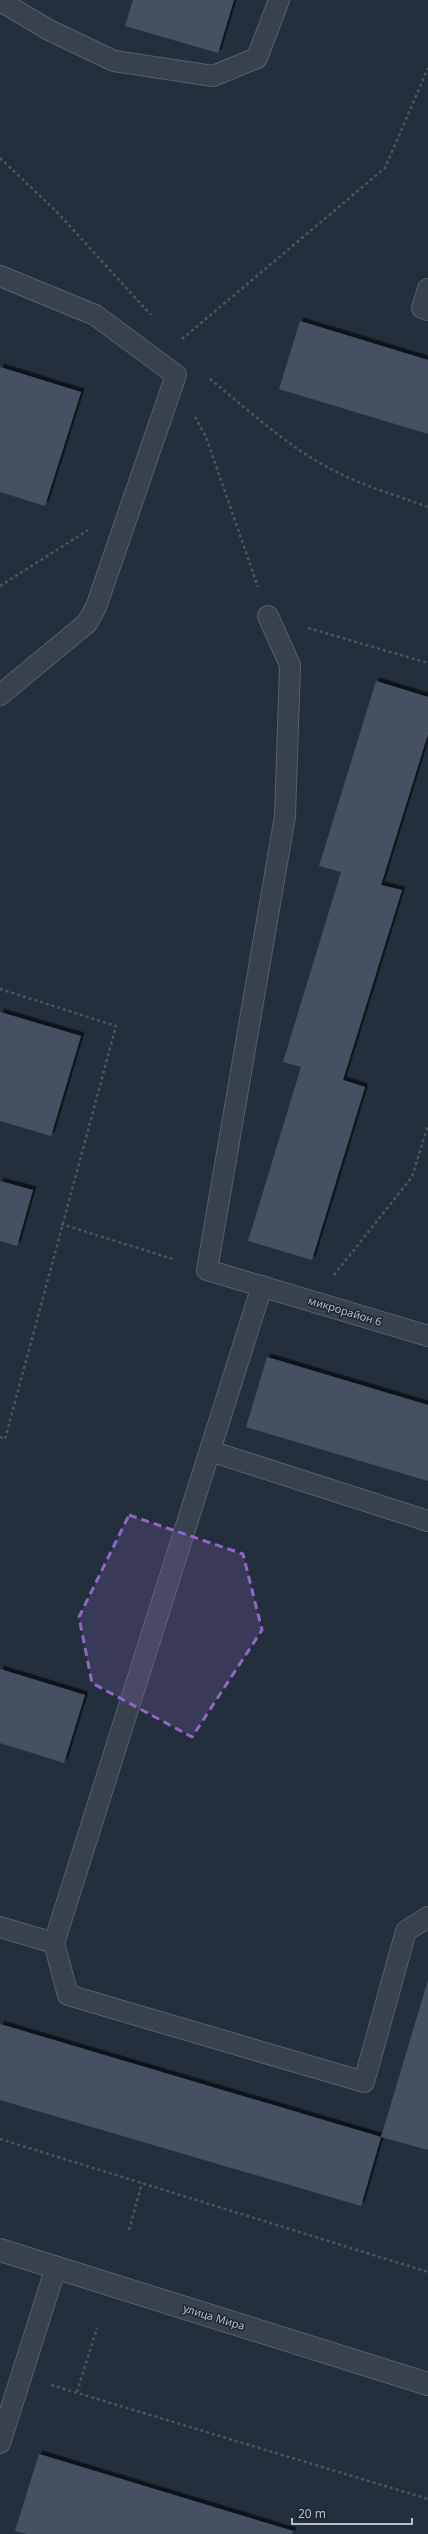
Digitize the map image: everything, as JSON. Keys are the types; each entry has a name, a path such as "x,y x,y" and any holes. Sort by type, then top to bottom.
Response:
{"street":[{"name":"улица Мира","path":"0,2250 428,2384"}],"lane":[{"path":"0,1 49,30 114,61 213,76 257,58 279,0"},
{"path":"0,276 95,315 176,375 96,607 87,623 0,695"},
{"path":"428,289 422,308 428,310"},
{"path":"207,1270 285,816 290,665 268,616"},
{"name":"микрорайон 6","path":"207,1270 428,1336"},
{"path":"262,1286 54,1943 68,1995 364,2082 406,1931 428,1917"},
{"path":"210,1451 428,1521"},
{"path":"0,1927 54,1943"},
{"path":"0,2443 56,2267"}],"path":[{"path":"177,343 385,168 428,68"},
{"path":"0,158 56,212 156,320"},
{"path":"205,374 277,433 328,468 379,490 428,507"},
{"path":"207,386 210,379"},
{"path":"194,415 206,437 268,616 428,663"},
{"path":"0,586 90,529"},
{"path":"0,989 116,1026 61,1224 5,1439 0,1438"},
{"path":"312,1301 412,1177 428,1125"},
{"path":"61,1224 207,1270"},
{"path":"0,2139 428,2272"},
{"path":"130,2230 142,2183"},
{"path":"77,2392 97,2328"},
{"path":"21,2376 428,2499"}],"highlighted area":[{"path":"129,1515 243,1554 262,1630 192,1737 92,1683 79,1617"}],"building":[{"path":"133,0 234,0 218,53 125,26"},
{"path":"300,321 428,360 428,434 279,389"},
{"path":"0,367 81,392 45,506 0,492"},
{"path":"376,681 428,697 428,734 381,885 402,890 343,1080 365,1087 312,1260 248,1241 301,1067 283,1062 341,872 319,866"},
{"path":"0,1012 81,1036 51,1136 0,1121"},
{"path":"0,1181 33,1190 17,1246 0,1241"},
{"path":"267,1357 428,1405 428,1481 246,1427"},
{"path":"0,1669 85,1695 64,1763 0,1743"},
{"path":"428,1980 428,2150 381,2137"},
{"path":"0,2024 381,2137 361,2206 0,2100"},
{"path":"39,2454 293,2531 292,2534 26,2534 15,2531"}]}
